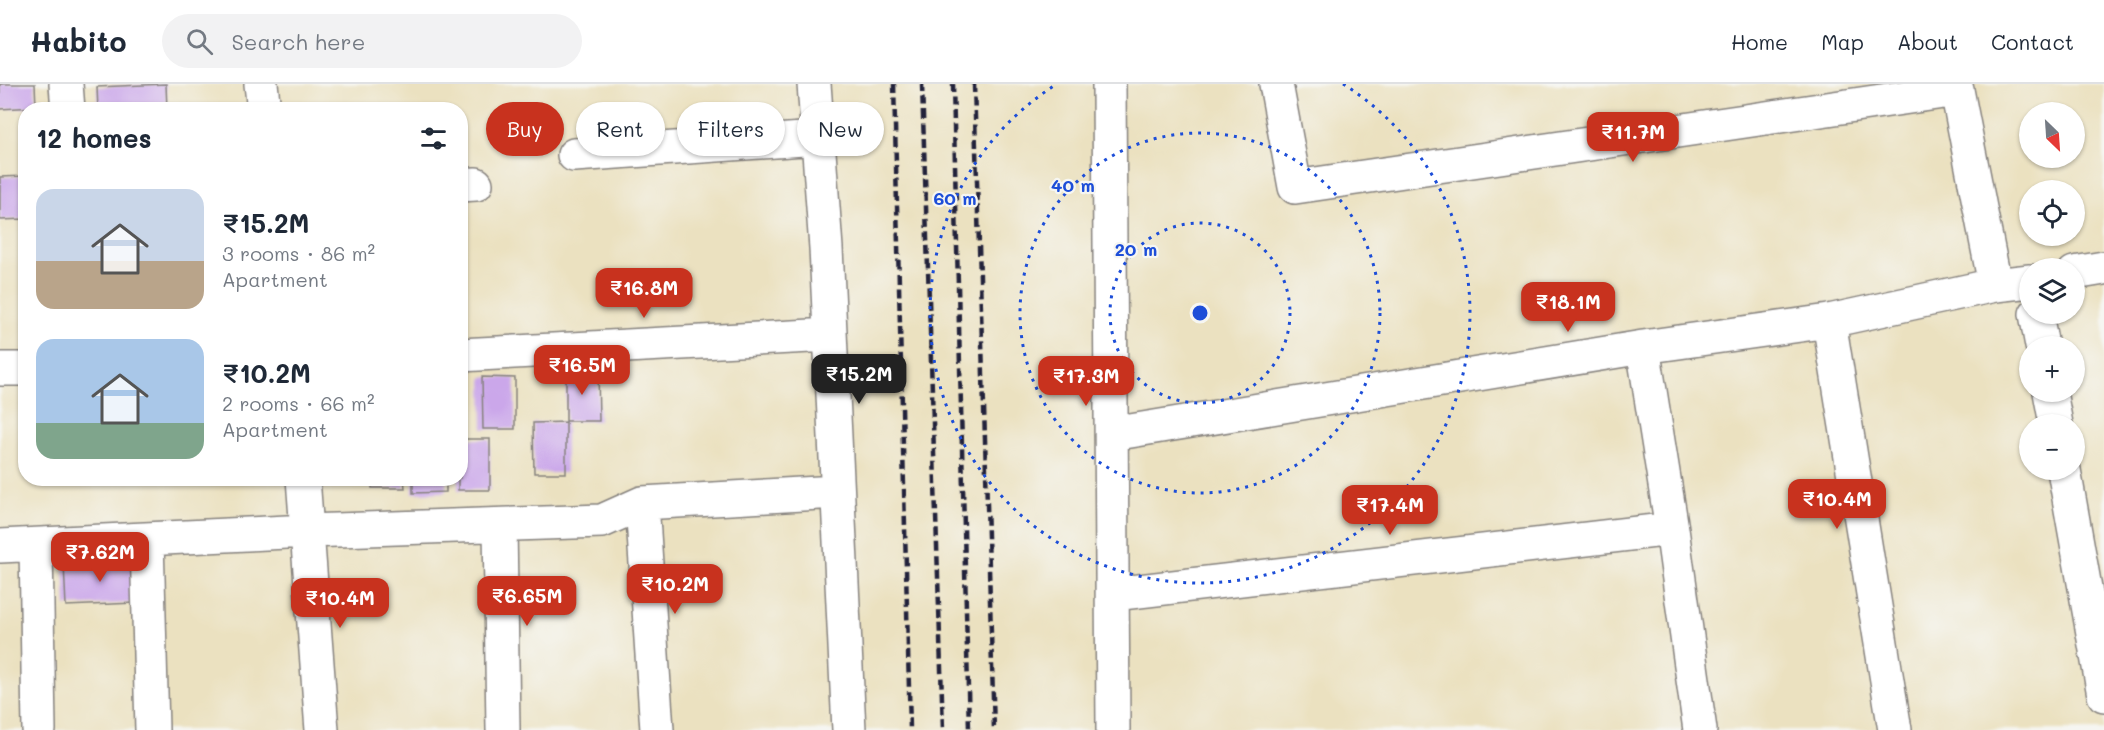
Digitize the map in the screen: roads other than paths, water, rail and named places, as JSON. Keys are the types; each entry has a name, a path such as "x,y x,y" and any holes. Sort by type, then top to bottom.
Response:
{"street":[{"path":"66,84 67,102"},
{"path":"814,84 815,102"},
{"path":"1109,84 1113,730"},
{"path":"1276,84 1295,187 1956,87 1995,285"},
{"path":"573,155 797,139"},
{"path":"819,156 849,730"},
{"path":"2085,271 2104,268"},
{"path":"1112,434 1643,347 1829,321 1995,285 2019,282"},
{"path":"1829,321 1895,730"},
{"path":"468,355 830,335"},
{"path":"1643,347 1672,529 1700,730"},
{"path":"0,369 18,369"},
{"path":"2066,480 2104,695"},
{"path":"304,486 322,730"},
{"path":"0,546 308,531 602,521 642,503 837,492"},
{"path":"642,503 657,730"},
{"path":"500,525 503,730"},
{"path":"1113,594 1672,529"},
{"path":"147,540 152,730"},
{"path":"36,544 39,730"}],"railway":[{"path":"894,84 910,730"},
{"path":"922,84 943,730"},
{"path":"953,84 969,730"},
{"path":"974,84 994,730"}]}
